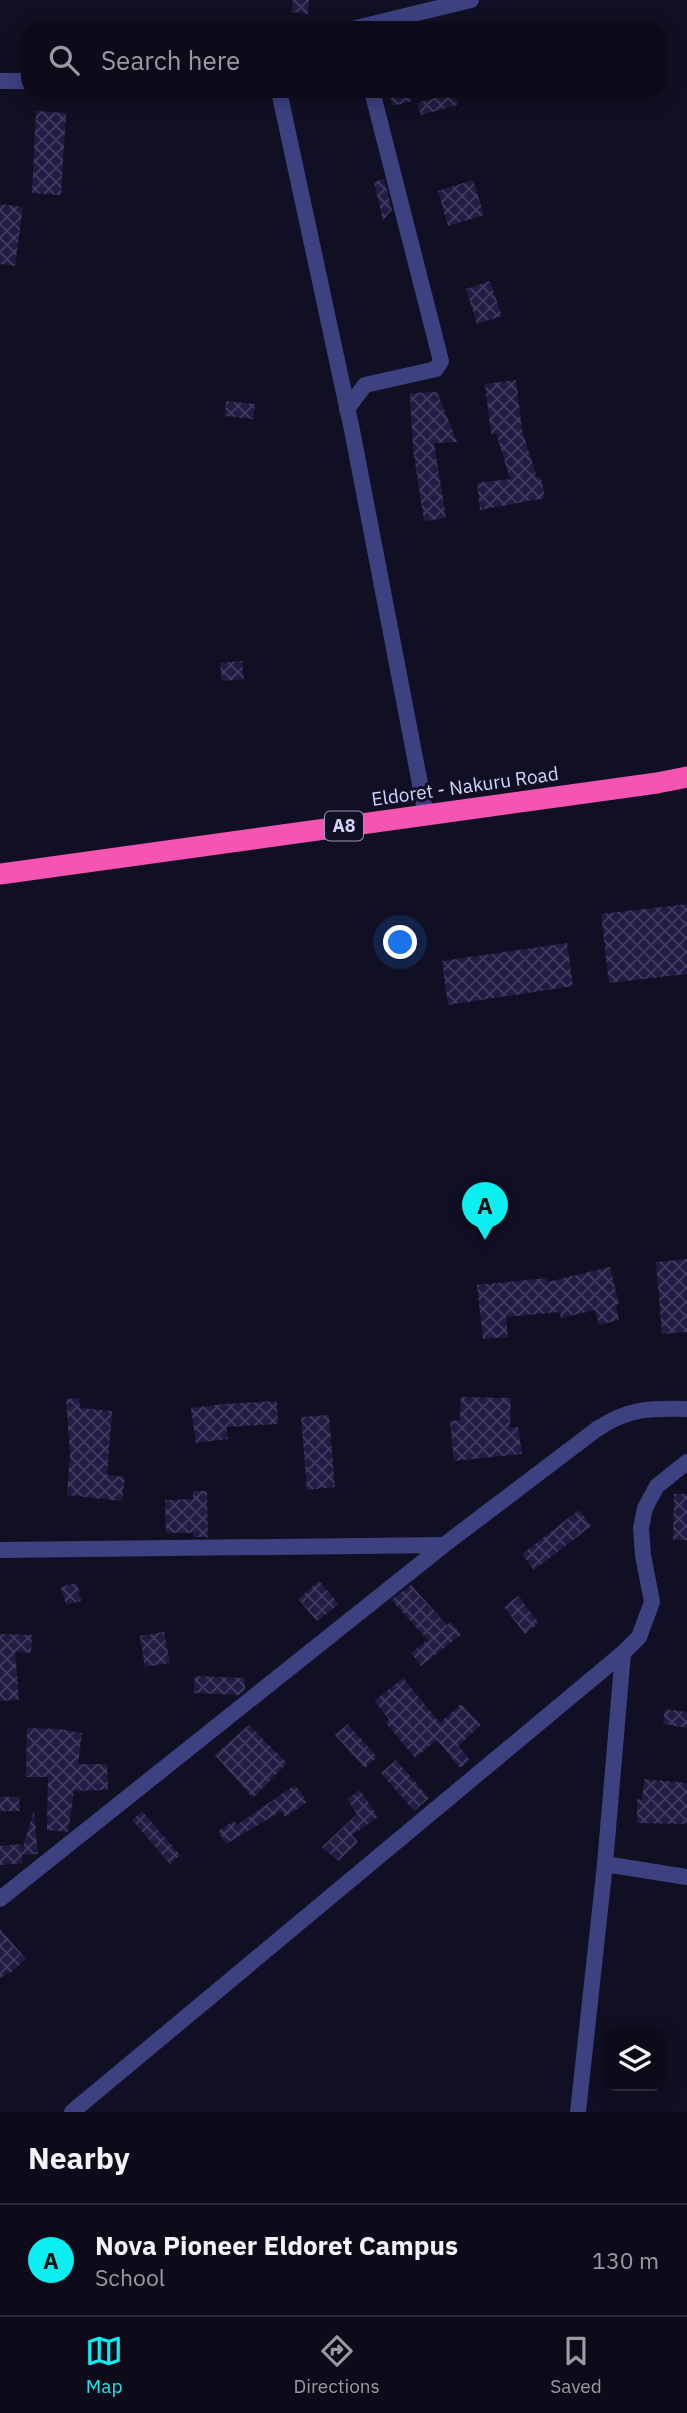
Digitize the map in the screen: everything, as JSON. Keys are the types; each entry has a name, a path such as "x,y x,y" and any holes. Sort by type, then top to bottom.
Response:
{"highway":[{"name":"Eldoret - Nakuru Road","path":"0,874 687,777"}],"street":[{"path":"385,21 471,0"},
{"path":"0,80 21,81"},
{"path":"280,98 347,409 426,815"},
{"path":"347,409 365,385 436,369 441,361 374,98"},
{"path":"0,1899 444,1545 616,1416 636,1411 687,1409"},
{"path":"72,2112 639,1637 652,1602 643,1555 641,1528 645,1508 657,1486 687,1462"},
{"path":"0,1550 444,1545"},
{"path":"578,2112 606,1864 623,1653"},
{"path":"606,1864 687,1877"}],"building":[{"path":"293,0 309,0 308,14 292,12"},
{"path":"391,98 411,98 412,101 393,106"},
{"path":"436,98 455,98 457,105 421,115 417,103"},
{"path":"36,111 66,113 61,195 32,193"},
{"path":"384,179 392,210 383,220 374,182"},
{"path":"473,180 484,215 448,226 438,191"},
{"path":"0,204 23,207 15,266 0,264"},
{"path":"490,281 502,316 477,324 466,289"},
{"path":"516,380 522,430 537,478 541,477 545,498 480,510 477,483 510,479 496,433 491,434 485,384"},
{"path":"437,392 457,442 434,443 446,518 424,521 413,449 410,393"},
{"path":"226,401 255,404 253,419 225,416"},
{"path":"242,661 244,679 222,681 220,663"},
{"path":"687,904 687,974 609,983 601,914"},
{"path":"567,943 573,986 448,1005 442,961"},
{"path":"687,1259 687,1332 662,1334 656,1262"},
{"path":"610,1267 619,1304 616,1305 619,1320 599,1325 595,1310 561,1318 560,1312 506,1317 508,1337 483,1339 477,1285 547,1278 547,1282"},
{"path":"461,1397 511,1398 510,1428 518,1427 522,1454 454,1461 450,1421 460,1420"},
{"path":"79,1398 80,1408 112,1411 107,1475 125,1477 122,1501 67,1495 70,1454 66,1399"},
{"path":"277,1401 278,1424 226,1427 228,1439 196,1443 191,1408"},
{"path":"329,1415 335,1487 307,1490 301,1417"},
{"path":"193,1491 207,1491 208,1537 194,1537 193,1533 166,1533 165,1500 193,1499"},
{"path":"674,1494 687,1494 687,1540 673,1540"},
{"path":"579,1510 591,1526 534,1570 522,1554"},
{"path":"319,1581 339,1604 317,1621 298,1599"},
{"path":"77,1583 81,1601 66,1605 61,1587"},
{"path":"411,1585 447,1625 451,1622 461,1635 421,1666 411,1653 428,1640 391,1600"},
{"path":"518,1596 539,1623 525,1634 504,1607"},
{"path":"164,1632 170,1663 145,1667 140,1636"},
{"path":"0,1634 32,1635 31,1653 15,1652 19,1700 0,1701"},
{"path":"195,1676 245,1678 245,1690 239,1695 194,1693"},
{"path":"403,1678 440,1723 461,1704 481,1725 458,1746 470,1760 460,1768 437,1740 415,1758 385,1722 389,1719 374,1701"},
{"path":"665,1709 687,1712 687,1728 663,1724"},
{"path":"348,1724 377,1757 365,1768 335,1735"},
{"path":"249,1725 287,1763 253,1798 215,1755"},
{"path":"27,1728 82,1733 78,1764 107,1764 108,1790 74,1791 68,1832 47,1830 48,1777 26,1777"},
{"path":"396,1760 429,1798 414,1811 381,1773"},
{"path":"644,1779 687,1783 687,1824 637,1823 637,1799 642,1800"},
{"path":"295,1785 307,1802 285,1817 281,1811 226,1844 218,1831 234,1821 237,1825"},
{"path":"360,1790 378,1817 352,1835 358,1842 338,1861 322,1847 357,1814 347,1799"},
{"path":"0,1797 19,1797 20,1811 0,1811"},
{"path":"34,1811 38,1854 22,1855 23,1863 0,1865 0,1846 22,1844 22,1850"},
{"path":"142,1811 180,1855 170,1864 132,1820"},
{"path":"0,1929 26,1959 0,1979"}],"place":[{"name":"Nova Pioneer Eldoret Campus","path":"485,1240"}]}
